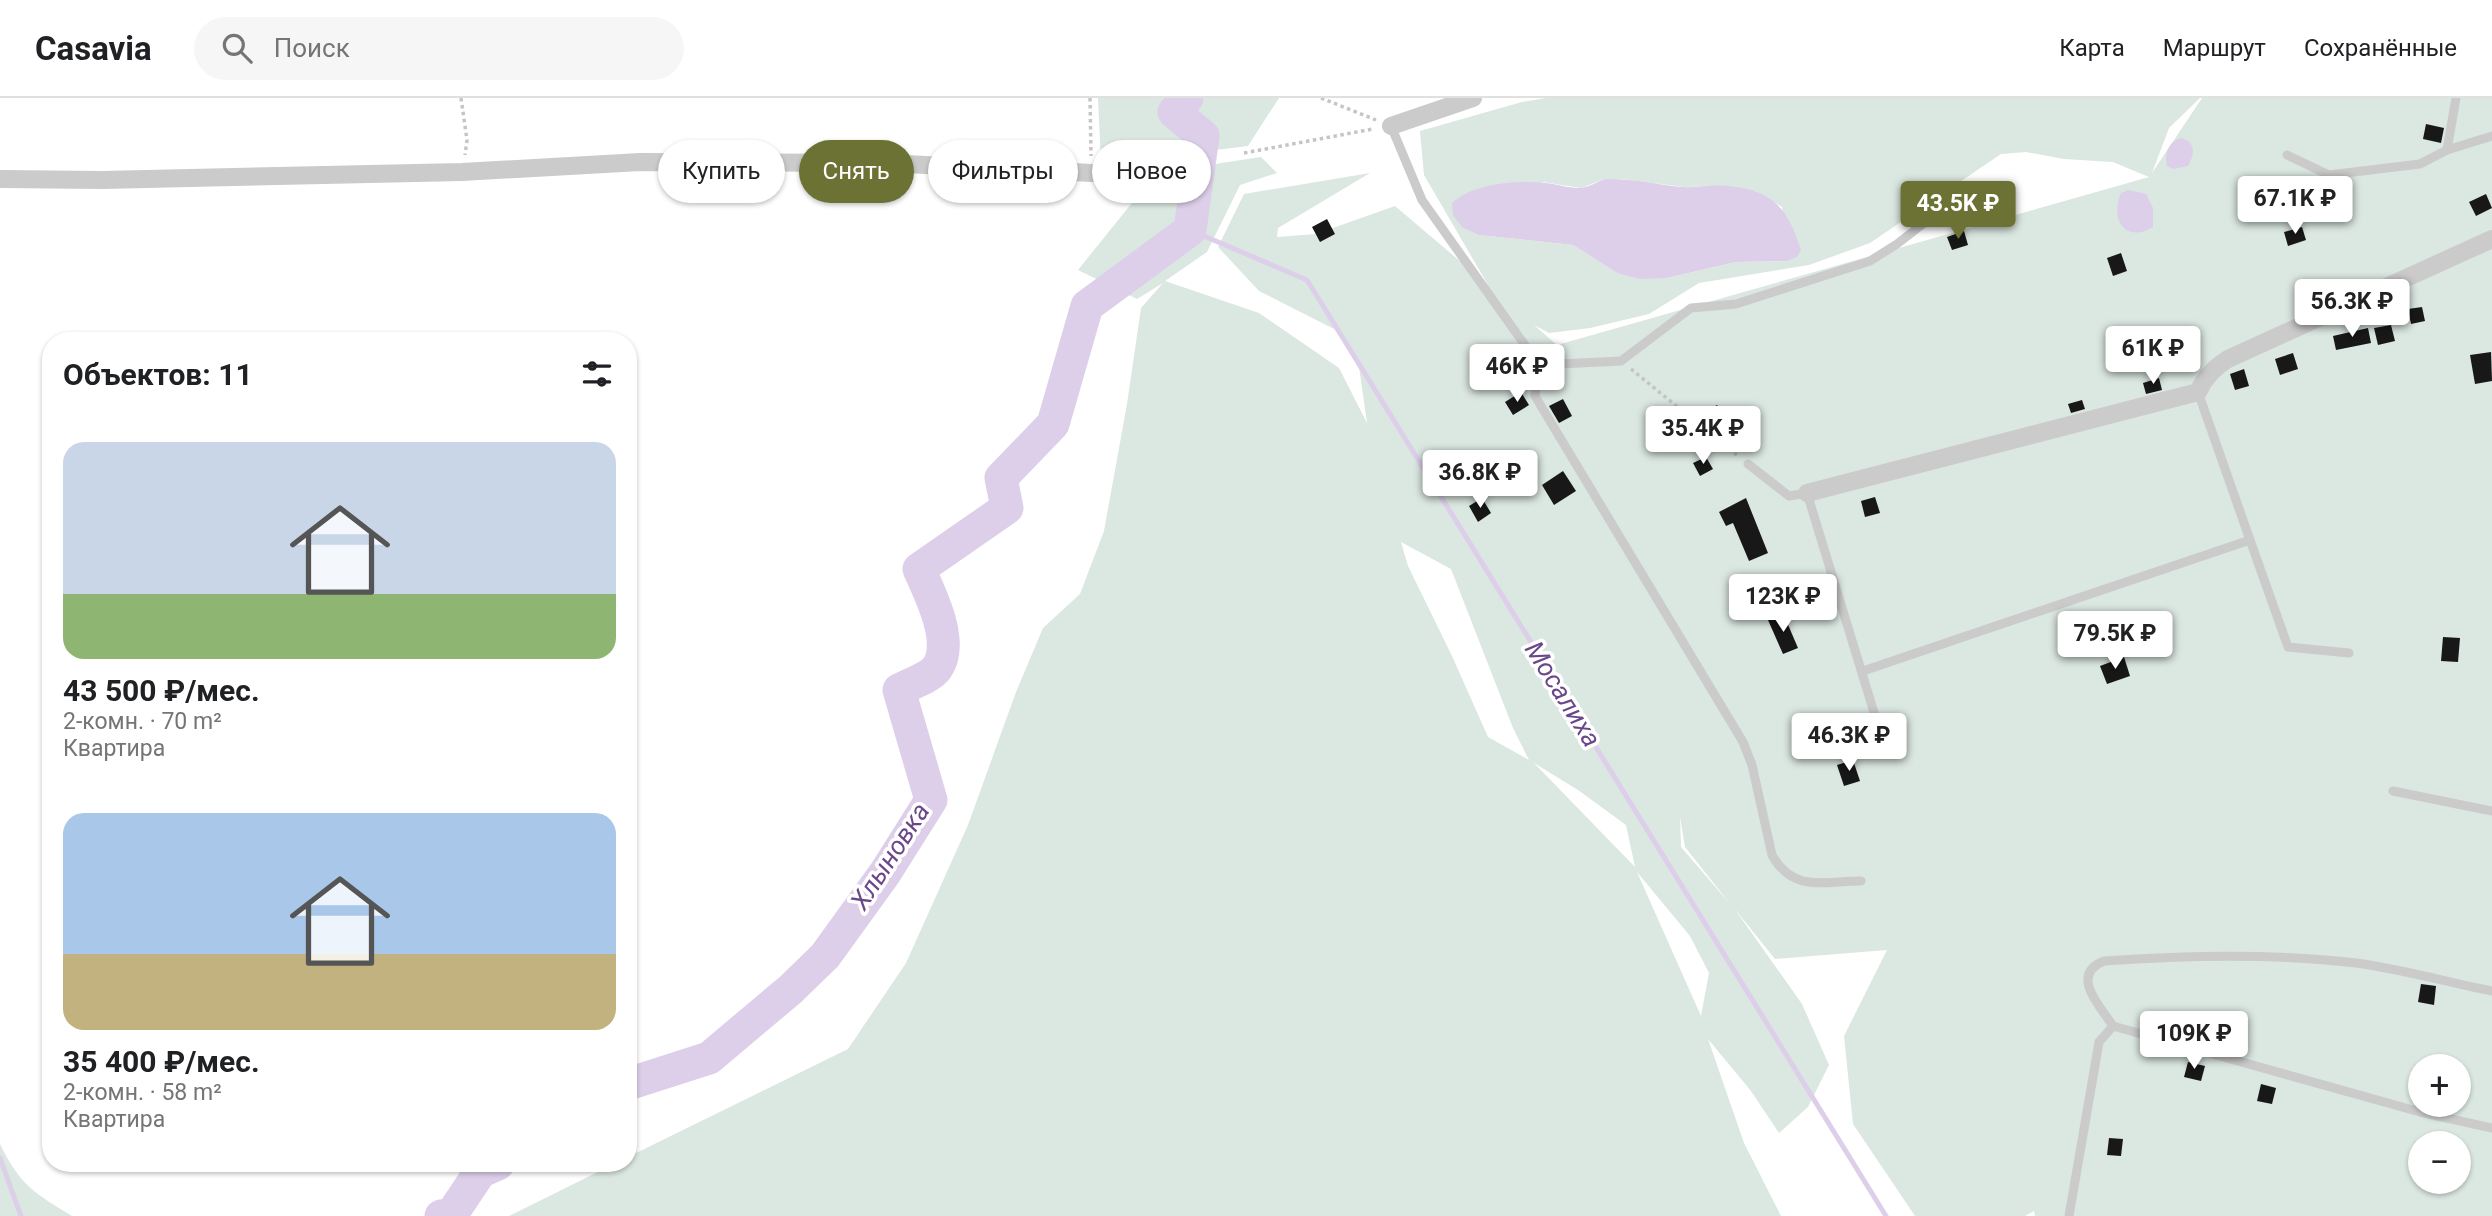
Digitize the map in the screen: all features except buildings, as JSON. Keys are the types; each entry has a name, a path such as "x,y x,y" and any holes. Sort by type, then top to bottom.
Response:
{"street":[{"path":"1391,126 1473,98"},
{"path":"0,179 103,180 462,172 640,162 885,163 1092,173"},
{"path":"1807,493 2198,392 2215,367 2228,359 2492,239"}],"lane":[{"path":"2447,150 2456,98"},
{"path":"1391,126 1422,200 1539,365 1535,396 1743,742 1752,765 1772,855 1778,867 1800,882 1861,881"},
{"path":"2287,155 2329,175 2420,164 2447,150 2492,136"},
{"path":"1539,365 1621,361 1691,308 1737,304 1870,261 1933,216 1996,200"},
{"path":"2198,392 2288,647 2350,653"},
{"path":"1748,464 1789,496 1807,493 1884,742"},
{"path":"1863,671 2250,540"},
{"path":"2393,791 2492,811"},
{"path":"2492,991 2357,963 2263,957 2173,956 2104,961 2094,965 2087,981 2113,1026 2420,1112 2492,1128"},
{"path":"2069,1216 2099,1042 2113,1026"}],"path":[{"path":"461,98 467,140 462,172"},
{"path":"1090,98 1092,173"},
{"path":"1321,98 1391,126"},
{"path":"1244,153 1391,126"},
{"path":"1621,361 1748,464"}],"shaded area":[{"path":"1098,98 1279,98 1248,146 1211,151 1211,140 1100,140"},
{"path":"1546,98 2200,98 2169,128 2152,173 2202,98 2492,98 2492,1216 2035,1216 2034,1211 2025,1216 1915,1216 1853,1124 1844,1036 1887,950 1775,959 1734,908 1802,1004 1829,1065 1808,1107 1779,1133 1751,1091 1708,1039 1744,1143 1781,1216 509,1216 598,1172 637,1172 637,1153 848,1049 906,963 968,825 1016,692 1043,628 1080,594 1104,531 1141,308 1163,283 1137,299 1078,270 1132,203 1211,203 1211,165 1261,157 1277,173 1240,185 1207,252 1165,281 1259,313 1339,368 1367,423 1358,360 1338,331 1259,291 1218,247 1244,194 1370,173 1278,228 1277,237 1316,234 1395,206 1488,285 1424,175 1420,131 1522,102","holes":["2026,152 2064,159 2113,162 2149,177 1557,345 1534,325 1549,333 1590,328 1649,314 1699,283 1809,265 1870,243 2001,154","1605,179 1684,187 1730,186 1757,192 1782,207 1787,261 1736,262 1667,278 1617,273 1573,245 1479,235 1543,182 1581,188","1401,542 1451,569 1513,728 1529,760 1488,737 1408,566","1534,763 1578,790 1626,825 1635,867","1680,817 1685,847 1731,905 1681,847","1637,872 1690,936 1709,973 1701,1016"]},
{"path":"2181,138 2192,146 2192,158 2188,166 2173,169 2167,166 2167,153 2170,145"},
{"path":"1605,179 1681,187 1730,186 1758,192 1785,213 1801,250 1797,257 1787,261 1736,262 1667,278 1640,279 1617,273 1573,245 1479,235 1462,227 1453,215 1452,203 1461,196 1496,184 1546,183 1579,188"},
{"path":"2128,190 2146,194 2153,208 2153,227 2135,233 2122,226 2117,212 2118,203 2121,193"},
{"path":"0,1144 14,1169 29,1187 72,1216 0,1216"}],"waterway":[{"name":"Хлыновка","path":"637,1081 709,1058 791,989 825,956 885,873 931,800 899,690 934,672 942,657 939,618 919,569 1007,508 1001,478 1053,424 1087,306 1190,230 1203,136 1174,112 1187,98"},
{"name":"Мосалиха","path":"1190,230 1307,280 1886,1216"},
{"path":"0,1158 21,1216"},
{"name":"Хлыновка","path":"441,1216 452,1214 480,1172"}]}
